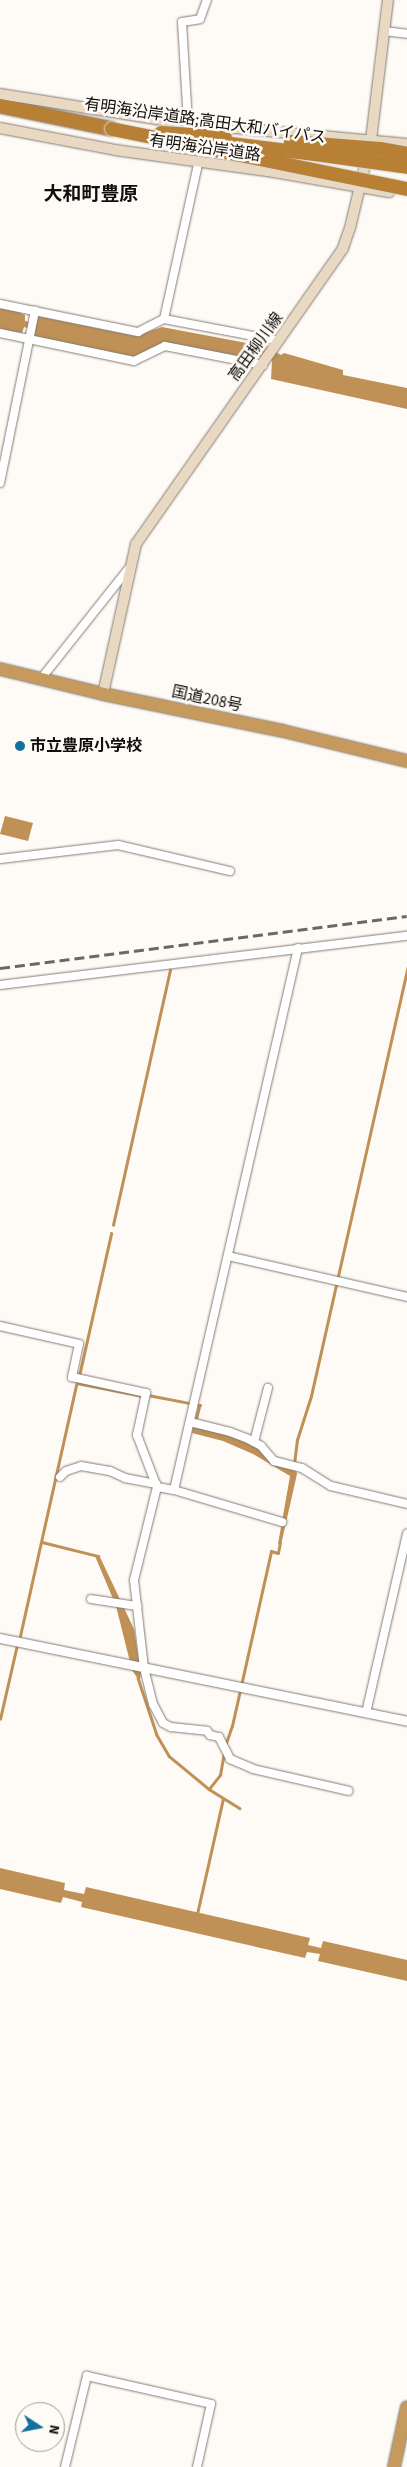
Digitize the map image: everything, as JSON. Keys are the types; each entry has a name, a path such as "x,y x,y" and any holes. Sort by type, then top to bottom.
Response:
{"highway":[{"name":"有明海沿岸道路;高田大和バイパス","path":"0,106 112,128 407,167"},
{"path":"112,128 332,145 407,154"},
{"path":"112,128 407,189"},
{"name":"国道208号","path":"0,669 103,694 283,731 407,761"},
{"path":"400,2467 404,2446 407,2407"},
{"path":"394,2467 404,2446"}],"main road":[{"name":"高田柳川線","path":"103,694 136,544 343,248 371,140 388,0"},
{"name":"有明海沿岸道路","path":"0,94 122,115 407,144"},
{"name":"有明海沿岸道路","path":"0,128 198,164 274,172 407,195"}],"street":[{"path":"188,123 182,22 200,18 207,0"},
{"path":"384,31 407,34"},
{"path":"164,319 198,164"},
{"path":"0,304 138,332 164,319 270,353"},
{"path":"0,483 28,338 35,312"},
{"path":"0,333 134,361 165,346 270,353"},
{"path":"40,680 130,567"},
{"path":"0,860 118,845 230,871"},
{"path":"0,985 407,936"},
{"path":"174,1490 298,948"},
{"path":"228,1256 407,1297"},
{"path":"0,1326 79,1344 72,1377 146,1393 137,1435 156,1486 134,1580 144,1668 153,1704 163,1723 171,1726 208,1731 210,1735 219,1736 230,1759 253,1769 349,1791"},
{"path":"254,1442 268,1388"},
{"path":"190,1422 230,1432 254,1442 274,1461 302,1468 331,1486 407,1504"},
{"path":"60,1478 66,1471 80,1466 110,1471 125,1478 174,1490 282,1522"},
{"path":"366,1713 407,1534"},
{"path":"91,1599 137,1606"},
{"path":"0,1638 407,1721"},
{"path":"65,2467 87,2376 211,2404 197,2467"}],"shaded area":[{"path":"0,308 25,315 25,321 35,323 37,316 135,336 162,327 268,347 281,355 284,353 343,370 343,375 407,388 407,409 271,379 272,361 264,355 250,361 164,344 135,357 42,339 34,336 35,330 24,327 22,333 0,330"},
{"path":"5,816 33,823 28,841 0,834"},
{"path":"193,1426 241,1439 296,1470 297,1474 281,1545 278,1544 290,1476 253,1454 223,1441 192,1433"},
{"path":"99,1555 134,1629 141,1673 140,1679 132,1670 116,1606 95,1556"},
{"path":"0,1868 65,1883 64,1890 84,1894 86,1887 310,1938 308,1945 321,1948 323,1941 407,1960 407,1981 318,1961 320,1954 307,1952 305,1958 81,1907 82,1902 63,1897 61,1903 0,1889"}],"waterway":[{"path":"294,1464 297,1440 311,1396 407,969"},
{"path":"113,1225 170,970"},
{"path":"79,1376 111,1234"},
{"path":"20,1636 77,1381"},
{"path":"77,1383 143,1396"},
{"path":"148,1395 200,1405 196,1421"},
{"path":"42,1542 98,1556"},
{"path":"225,1746 232,1726 271,1551 278,1553 280,1543"},
{"path":"0,1719 17,1645"},
{"path":"138,1678 157,1735 169,1756 209,1789 240,1808"},
{"path":"209,1789 220,1775 224,1753"},
{"path":"197,1914 223,1799"}],"railway":[{"path":"0,968 407,916"}],"place":[{"name":"市立豊原小学校","path":"20,746"}],"district":[{"name":"大和町豊原","path":"91,195"}]}
